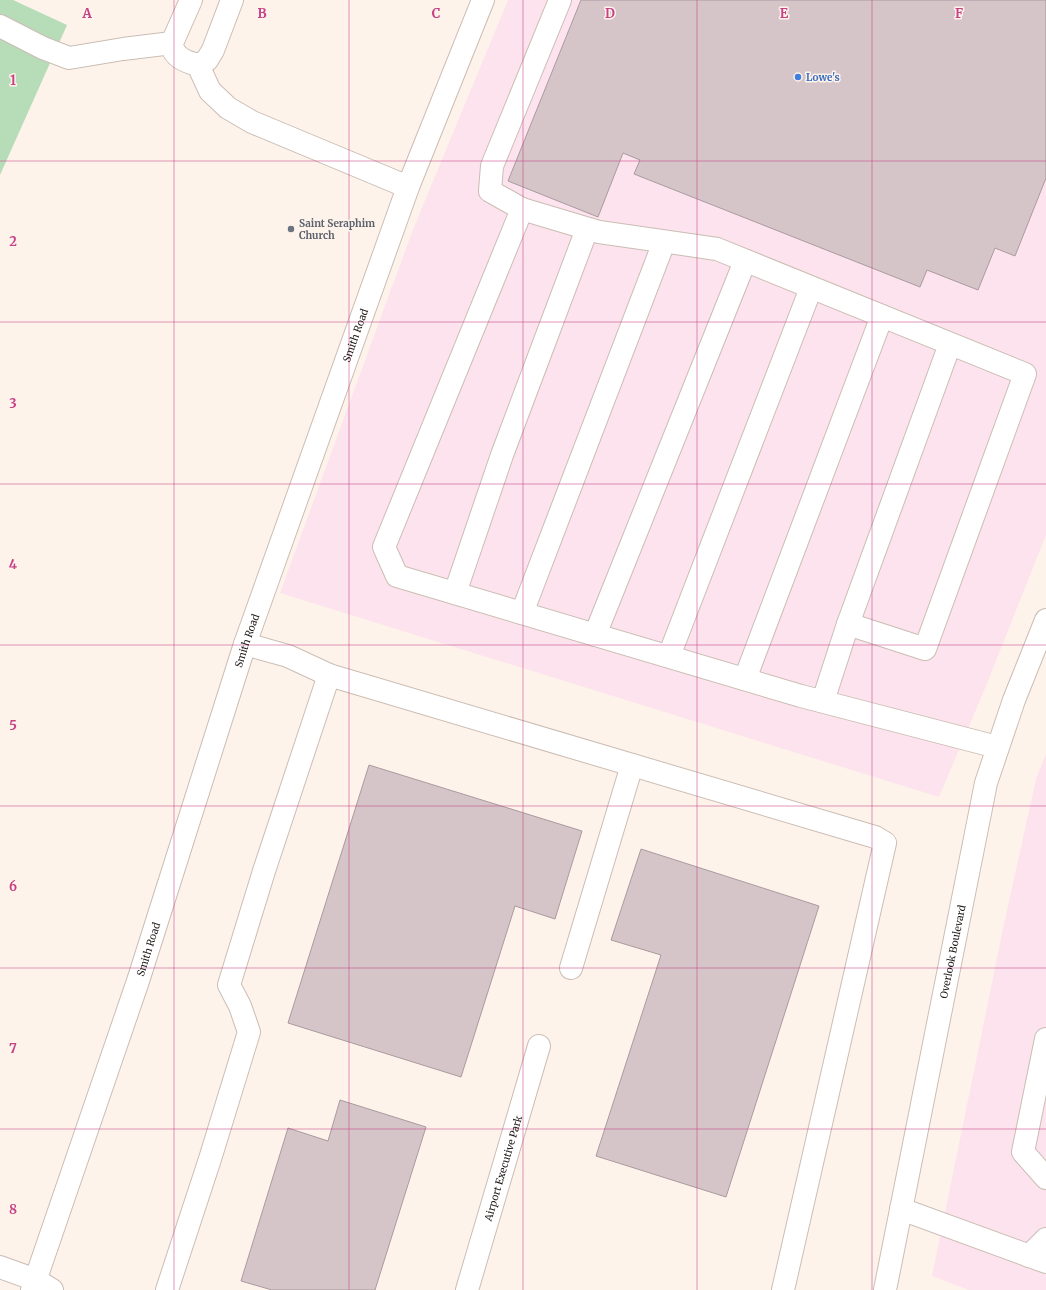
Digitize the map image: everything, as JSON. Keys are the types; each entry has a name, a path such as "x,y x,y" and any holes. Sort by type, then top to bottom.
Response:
{"street":[{"path":"191,0 172,43 172,49 174,53 187,62 198,65 207,60 213,50 232,0"},
{"name":"Smith Road","path":"40,1287 245,644 408,187 483,0"},
{"path":"560,0 492,166 490,191 522,209 587,229 717,249 1025,374 925,649 848,624"},
{"path":"0,26 43,48 69,58 172,43"},
{"path":"198,65 210,91 228,108 252,122 408,187"},
{"path":"522,209 384,547 397,576 745,679 997,747"},
{"path":"455,593 502,455 587,229"},
{"path":"522,613 664,242"},
{"path":"596,635 745,261"},
{"path":"669,656 811,288"},
{"path":"745,679 882,316"},
{"path":"823,701 848,624 950,344"},
{"name":"Overlook Boulevard","path":"885,1290 981,804 997,747 1046,620"},
{"path":"245,644 288,656 329,675 875,837 885,843 783,1290"},
{"path":"167,1290 210,1159 249,1032 240,1006 229,985 264,871 329,675"},
{"path":"571,968 632,765"},
{"path":"1046,1039 1024,1152 1046,1178"},
{"name":"Airport Executive Park","path":"467,1290 539,1046"},
{"path":"901,1209 1037,1259 1046,1239"},
{"path":"0,1267 40,1287"}],"shaded area":[{"path":"508,0 1046,0 1046,535 986,686 939,797 280,593 412,232"},
{"path":"1046,754 1046,1290 969,1290 932,1276 1004,924 1036,779"}],"green space":[{"path":"0,0 13,0 67,25 0,175"}],"building":[{"name":"Lowe's","path":"581,0 1046,0 1046,178 1015,256 995,248 978,290 927,270 920,287 634,174 640,160 623,153 598,217 508,181"},
{"path":"369,765 582,831 555,919 515,906 461,1077 288,1023"},
{"path":"641,849 819,906 726,1197 596,1156 661,955 611,940"},
{"path":"340,1100 426,1127 375,1290 272,1290 241,1281 288,1128 328,1141"}],"place":[{"name":"Lowe's","path":"798,77"},
{"name":"Saint Seraphim Church","path":"291,229"}]}
